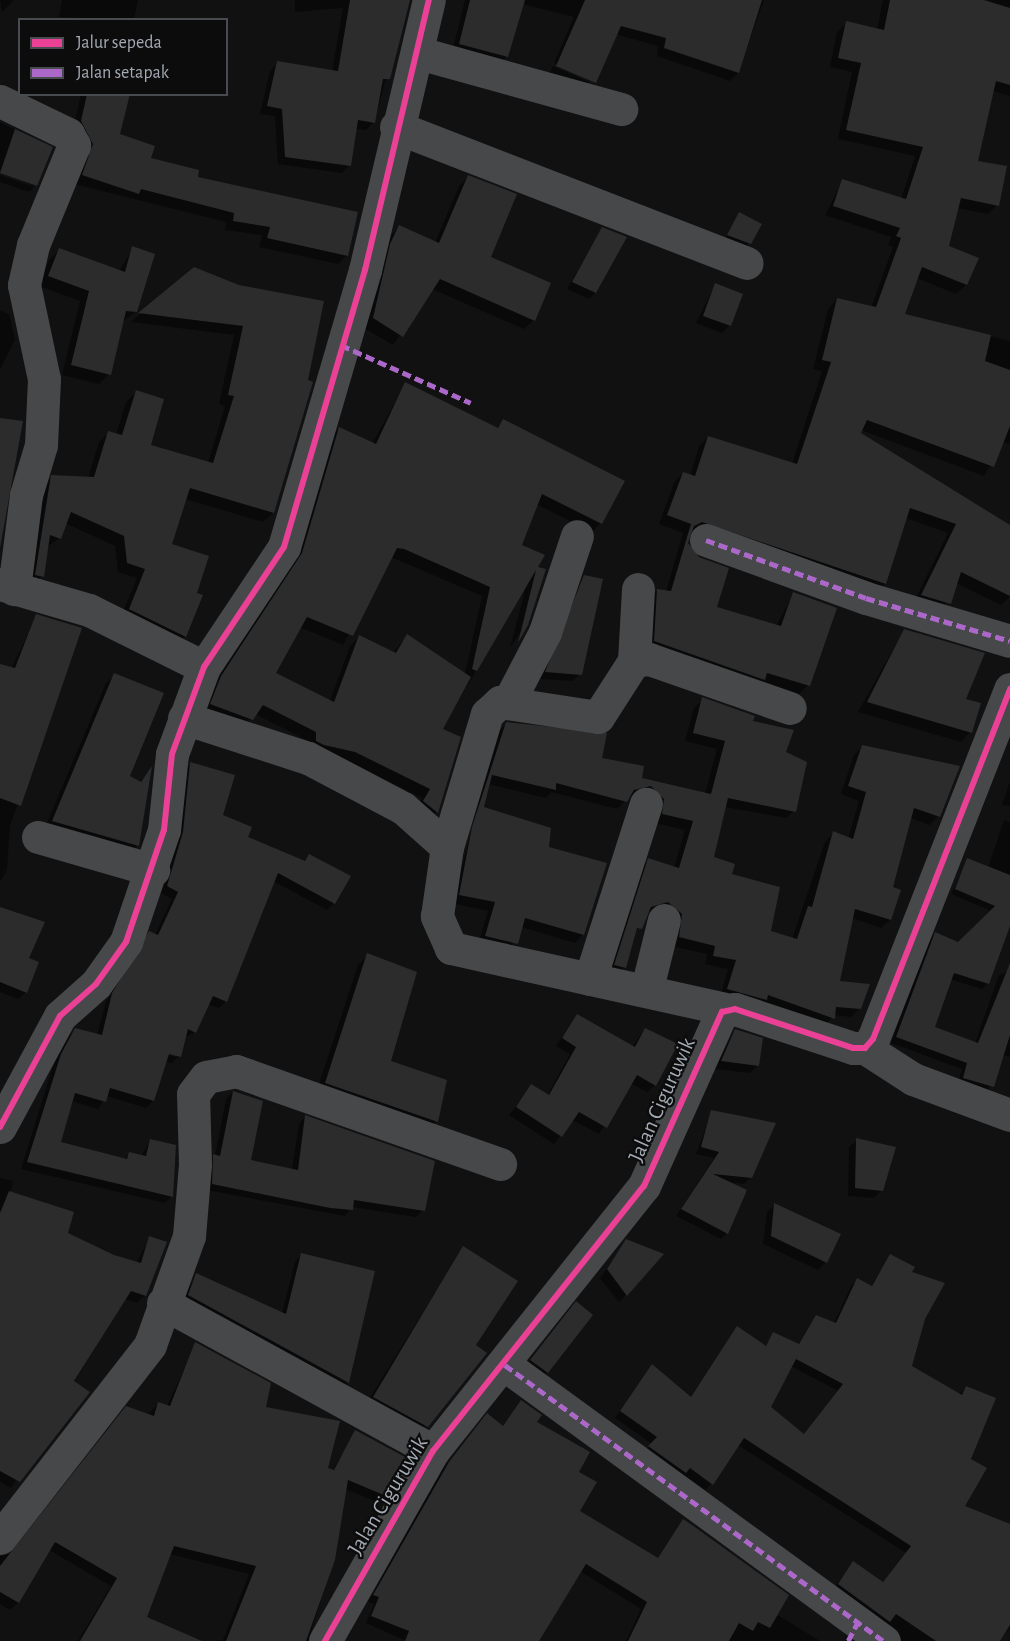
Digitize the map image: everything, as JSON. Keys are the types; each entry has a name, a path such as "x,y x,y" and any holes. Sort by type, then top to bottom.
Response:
{"street":[{"path":"0,1127 12,1068 60,1016 96,984 126,942 153,870 172,754 204,667 284,547 364,270 396,127 419,53 429,0"},
{"path":"419,53 621,109"},
{"path":"0,101 68,134 74,145 33,245 25,296 44,380 40,445 26,495 7,586 89,610 204,667"},
{"path":"396,127 747,263"},
{"path":"577,536 544,632 508,700 487,714 447,847 437,915 451,948 590,979 647,988 865,1048 913,1079 1010,1115"},
{"path":"706,540 866,598 1010,641"},
{"path":"508,700 598,717 634,661 638,589"},
{"path":"634,661 659,660 790,708"},
{"path":"865,1048 884,1017 1010,689"},
{"path":"184,718 308,758 403,808 447,847"},
{"path":"590,979 646,804"},
{"path":"38,837 153,870"},
{"path":"647,988 664,920"},
{"name":"Jalan Ciguruwik","path":"325,1641 433,1450 505,1365 644,1185 726,1009"},
{"path":"0,1538 150,1345 163,1303 189,1236 195,1164 193,1094 213,1073 236,1071 500,1164"},
{"path":"163,1303 433,1450"},
{"path":"505,1365 863,1635"}],"building":[{"path":"350,0 410,0 390,79 383,79 375,123 358,120 351,166 285,157 282,109 267,106 277,61 338,71"},
{"path":"470,0 525,0 508,57 459,44"},
{"path":"585,0 762,0 739,73 664,48 666,38 621,26 596,83 556,66"},
{"path":"890,0 984,0 1010,8 1010,85 996,81 978,161 1007,166 999,206 961,198 949,246 979,258 967,285 922,267 905,314 991,335 985,361 1010,370 1010,426 994,467 867,420 861,433 1010,525 1010,596 961,572 951,604 921,595 956,524 910,508 886,584 702,522 694,526 688,543 699,557 729,568 717,607 781,626 793,592 837,608 810,686 767,673 765,680 654,641 657,589 671,591 691,524 667,515 683,472 695,476 708,436 797,464 831,362 822,360 837,298 876,307 901,238 896,236 900,228 833,206 842,179 906,199 923,147 846,130 861,63 838,58 846,21 884,30"},
{"path":"87,96 130,96 120,134 155,146 151,158 199,170 198,177 358,212 348,256 267,238 270,227 233,221 234,213 141,189 139,194 82,175 93,144 81,121"},
{"path":"15,129 53,147 37,186 0,173"},
{"path":"468,175 517,194 491,257 551,283 535,321 440,279 403,337 373,318 390,244 399,225 439,243"},
{"path":"739,212 762,224 751,244 727,235"},
{"path":"602,227 627,237 596,293 572,282"},
{"path":"132,246 155,254 137,312 126,311 111,375 71,365 89,291 48,276 59,248 125,272"},
{"path":"194,267 239,285 324,301 308,380 313,382 274,513 190,488 172,544 209,556 197,593 203,595 186,637 129,609 145,569 127,563 124,536 71,512 61,539 50,535 44,577 35,575 51,475 94,477 108,431 122,435 136,390 164,399 151,445 213,463 234,396 228,395 243,326 138,313"},
{"path":"715,283 743,294 731,326 703,316"},
{"path":"405,382 498,428 503,419 625,481 602,524 542,494 522,545 545,555 538,567 546,569 528,625 518,643 536,570 477,671 472,669 490,587 404,549 397,548 353,636 307,617 276,673 334,702 359,635 396,653 407,634 471,677 443,729 461,737 438,813 423,801 430,789 355,752 316,741 316,732 263,705 253,720 210,704 221,676 302,553 339,427 376,444"},
{"path":"0,418 23,421 0,548"},
{"path":"584,575 603,579 582,675 545,672"},
{"path":"36,614 82,628 21,806 0,798 0,664 15,668"},
{"path":"904,629 985,653 966,699 981,703 972,733 867,702"},
{"path":"114,673 164,693 130,776 141,782 152,766 139,846 52,821"},
{"path":"702,697 755,716 753,721 794,730 786,752 807,762 796,812 728,798 714,857 735,864 732,874 780,887 771,931 797,939 808,906 812,907 833,831 853,839 866,792 848,786 862,745 960,766 940,817 914,808 893,887 901,890 891,920 855,909 840,981 870,984 861,1009 836,1007 835,1019 768,995 767,1000 727,989 736,960 713,956 715,946 679,937 682,914 668,902 651,907 642,929 637,928 626,968 614,965 648,858 679,868 693,821 662,814 664,799 651,786 634,790 627,802 556,783 556,790 492,775 484,807 551,828 549,847 607,863 584,935 525,918 518,944 485,936 495,902 459,895 472,827 506,722 607,733 602,758 644,766 642,778 711,794 725,741 693,733"},
{"path":"190,762 235,775 223,815 252,827 248,837 305,861 309,854 351,876 335,904 278,873 227,1002 213,996 196,1033 188,1029 181,1057 169,1054 154,1101 110,1088 106,1102 75,1093 61,1142 127,1159 129,1152 146,1156 150,1139 176,1145 173,1197 27,1162 61,1054 75,1028 102,1035 112,993 149,931 158,935 178,892 167,886 183,832"},
{"path":"967,858 1010,875 1010,926 989,984 954,973 935,1027 978,1043 1010,963 1010,1035 994,1087 963,1078 967,1063 896,1037 935,932 958,942 995,906 955,889"},
{"path":"0,907 45,922 29,958 39,962 27,993 0,982"},
{"path":"367,953 417,972 391,1061 447,1080 438,1122 325,1083"},
{"path":"577,1014 635,1047 645,1028 678,1044 656,1086 637,1075 607,1128 579,1112 562,1137 516,1107 531,1084 549,1095 576,1047 562,1038"},
{"path":"735,1029 763,1038 759,1066 721,1061"},
{"path":"233,1091 263,1101 251,1160 298,1170 305,1115 435,1161 425,1211 354,1200 353,1210 330,1208 212,1184 213,1154 220,1156"},
{"path":"711,1110 776,1123 752,1178 713,1174 747,1190 728,1234 681,1209 719,1152 701,1147"},
{"path":"856,1138 896,1147 883,1191 855,1188"},
{"path":"9,1191 74,1212 68,1233 114,1255 141,1263 149,1236 167,1242 146,1296 131,1291 74,1381 90,1392 20,1482 0,1471 0,1213"},
{"path":"774,1203 841,1234 827,1263 771,1236"},
{"path":"626,1239 664,1254 627,1296 607,1269"},
{"path":"463,1246 518,1281 476,1345 487,1353 428,1427 373,1397"},
{"path":"301,1253 375,1271 349,1383 188,1295 196,1273 286,1314"},
{"path":"890,1254 915,1267 912,1272 945,1283 925,1319 912,1366 962,1395 966,1386 996,1398 971,1459 987,1468 965,1506 1010,1524 1010,1625 1000,1641 936,1641 896,1614 890,1622 838,1584 853,1561 883,1582 911,1546 744,1438 713,1485 690,1468 686,1473 648,1446 657,1437 620,1411 652,1364 691,1397 737,1326 766,1346 773,1332 799,1344 816,1315 836,1323 857,1278 872,1286","holes":["796,1359 843,1384 804,1434 771,1407"]},
{"path":"576,1301 593,1315 548,1373 530,1360"},
{"path":"195,1342 271,1383 266,1407 340,1421 328,1468 334,1470 355,1430 407,1458 386,1496 348,1480 335,1560 306,1641 226,1641 256,1566 174,1546 147,1617 202,1641 80,1641 117,1578 55,1542 19,1603 0,1592 0,1566 126,1406 154,1416 158,1402 170,1406"},
{"path":"521,1400 542,1415 537,1422 590,1452 579,1472 597,1482 580,1511 658,1558 683,1519 789,1595 770,1628 758,1622 753,1631 739,1623 729,1641 628,1641 647,1602 586,1564 539,1641 405,1641 409,1631 371,1616 379,1597 373,1595 449,1462 487,1413 503,1426"}],"marked path":[{"path":"341,345 471,403"},
{"path":"706,540 866,598 1010,641"},
{"path":"505,1365 884,1641"},
{"path":"848,1641 857,1623"}],"cycle path":[{"path":"0,1127 60,1016 96,984 126,942 164,830 172,754 204,667 284,547 365,270 429,0"},
{"path":"325,1641 433,1451 644,1186 722,1012 735,1009 853,1048 865,1048 873,1039 1010,689"}]}
